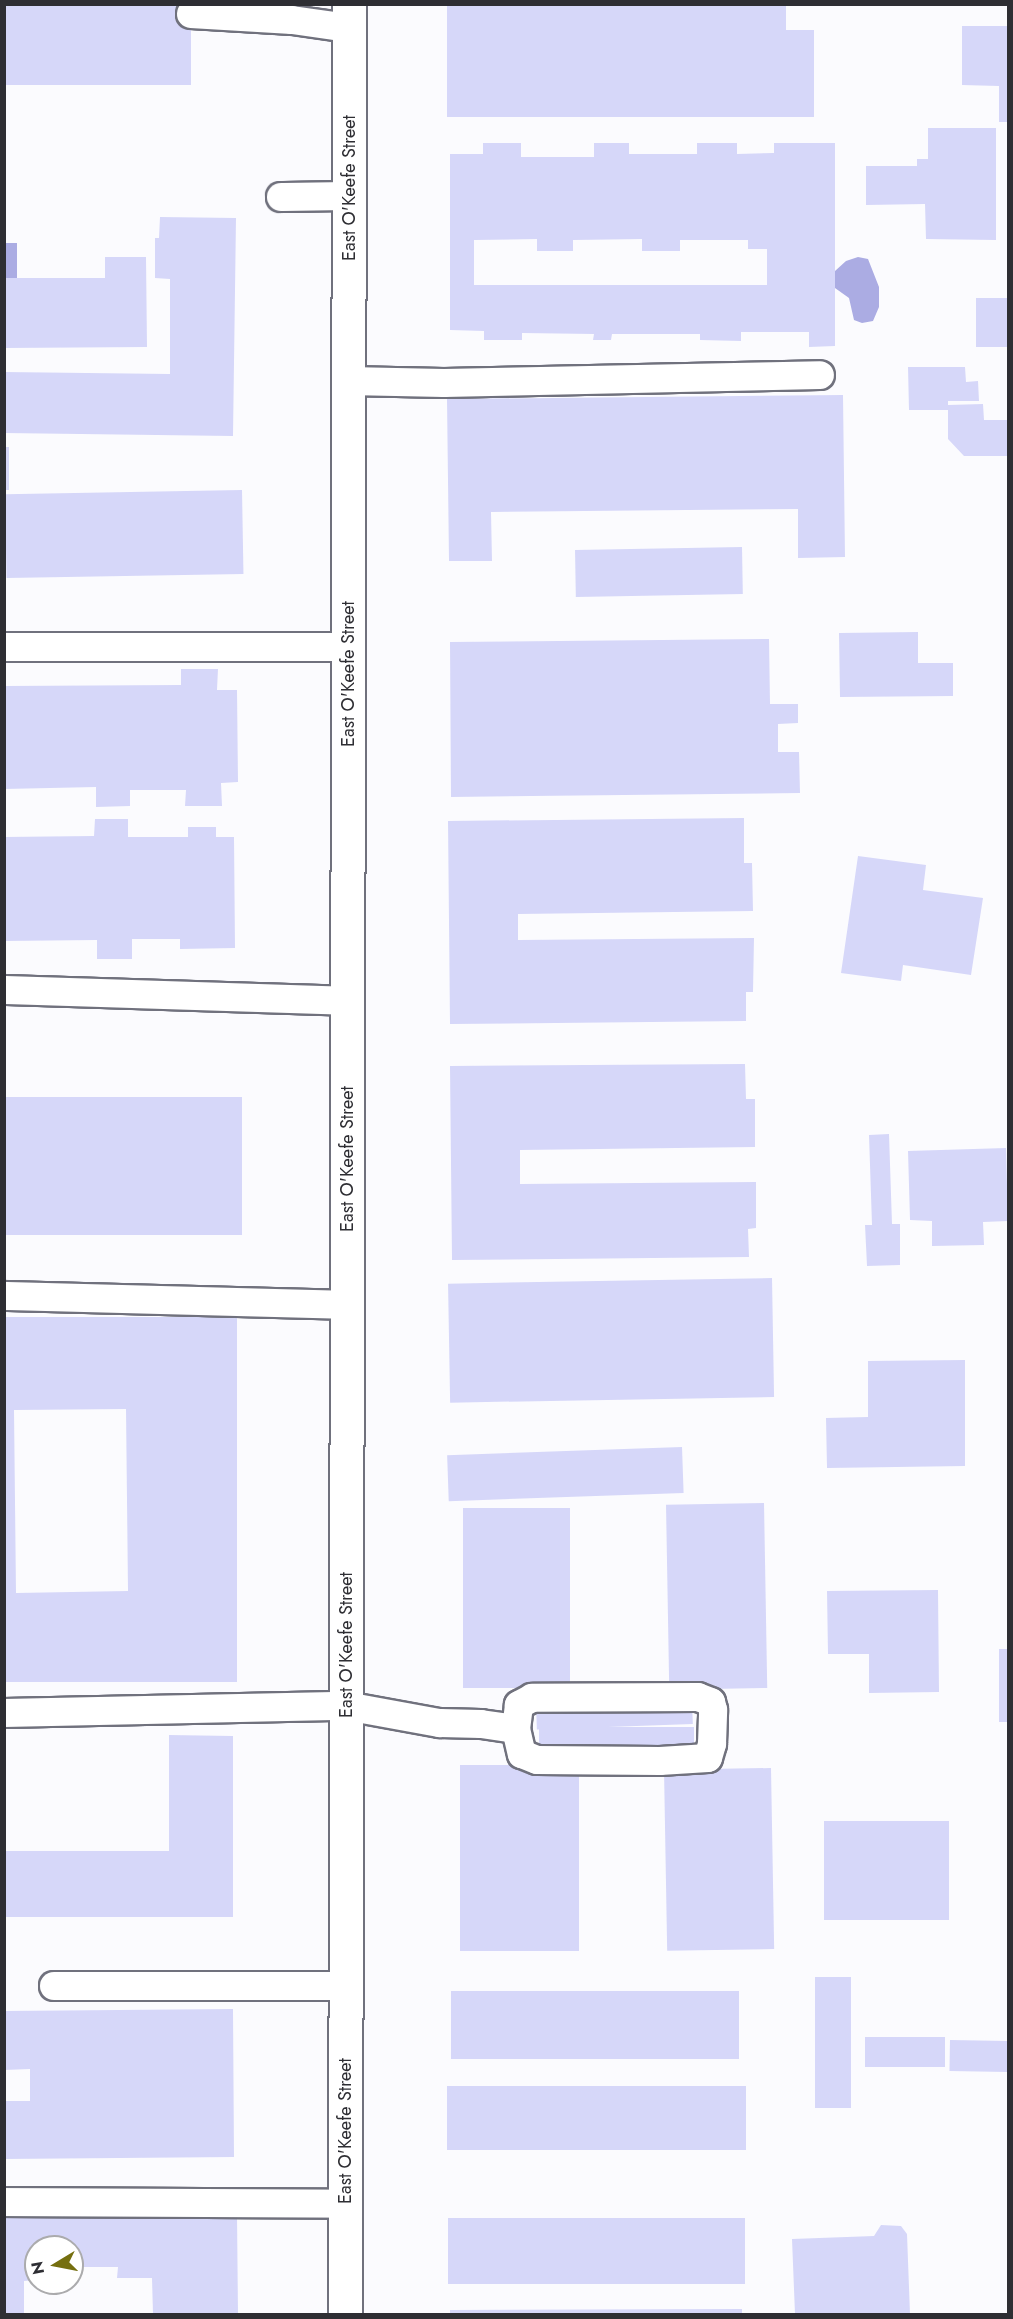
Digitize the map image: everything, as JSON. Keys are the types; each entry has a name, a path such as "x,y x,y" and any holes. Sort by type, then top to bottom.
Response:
{"street":[{"name":"East O'Keefe Street","path":"345,2314 349,16"}],"lane":[{"path":"191,14 292,20 349,16"},
{"path":"281,197 349,196"},
{"path":"348,381 444,383 820,375"},
{"path":"4,647 348,647"},
{"path":"4,990 347,1001"},
{"path":"4,1296 346,1305"},
{"path":"698,1697 711,1702 713,1710 711,1752 708,1758 696,1760 537,1760 522,1754 516,1729 519,1705 532,1698 698,1697"},
{"path":"4,1713 346,1706 440,1723 481,1724 516,1729"},
{"path":"54,1986 345,1986"},
{"path":"4,2202 345,2204"}],"water":[{"path":"4,243 17,243 17,278 4,278"},
{"path":"858,257 868,259 879,287 879,307 873,321 862,323 854,320 849,298 835,288 835,271 846,261"}],"building":[{"path":"4,4 191,4 191,85 4,85"},
{"path":"447,5 786,5 786,30 814,30 814,117 447,117"},
{"path":"962,26 1008,26 1008,122 999,122 999,86 962,85"},
{"path":"928,128 996,128 996,240 926,239 925,204 866,205 866,166 917,166 917,159 928,159"},
{"path":"483,143 521,143 521,157 594,157 594,143 629,143 629,154 697,154 697,143 737,143 737,154 774,153 774,143 835,143 835,346 809,347 809,332 741,332 741,341 700,340 700,334 612,334 611,340 593,340 594,334 522,333 522,340 484,340 484,331 450,330 450,154 483,154","holes":["537,239 537,251 573,251 573,240 642,239 642,251 680,251 680,240 748,240 748,249 767,249 767,285 474,285 474,240"]},
{"path":"160,217 236,218 233,436 4,433 4,372 170,374 170,279 155,278 155,238 159,238"},
{"path":"105,257 146,257 147,347 4,348 4,278 105,278"},
{"path":"976,298 1008,298 1008,347 976,347"},
{"path":"908,367 965,367 966,382 978,381 979,401 948,401 948,405 983,404 984,420 1008,420 1008,456 964,456 948,439 948,410 909,410"},
{"path":"843,395 845,557 798,558 798,509 491,512 492,561 449,561 447,399"},
{"path":"4,447 9,447 9,490 4,490"},
{"path":"242,490 243,574 7,578 5,494"},
{"path":"742,547 743,594 576,597 575,550"},
{"path":"918,632 918,663 953,663 953,696 840,697 839,633"},
{"path":"769,639 770,704 798,704 798,723 778,724 778,752 799,752 800,793 451,797 450,642"},
{"path":"181,669 218,669 217,690 237,690 238,782 221,783 222,806 185,806 186,790 130,790 130,806 96,807 96,787 4,789 4,686 181,685"},
{"path":"744,818 744,863 752,863 753,911 518,914 518,940 754,938 753,992 746,992 746,1021 450,1024 448,821"},
{"path":"95,819 128,819 128,837 188,837 188,827 216,827 216,837 234,837 235,948 180,949 180,939 132,939 132,959 97,959 97,940 4,941 4,837 94,836"},
{"path":"858,856 926,865 923,890 983,898 971,975 903,965 901,981 841,973"},
{"path":"745,1064 746,1099 755,1099 755,1147 520,1150 520,1184 756,1182 756,1228 748,1229 749,1257 452,1260 450,1066"},
{"path":"4,1097 242,1097 242,1235 4,1235"},
{"path":"889,1134 892,1224 900,1224 900,1265 867,1266 865,1225 872,1225 869,1135"},
{"path":"1006,1148 1008,1221 983,1222 984,1245 932,1246 932,1221 910,1220 908,1151"},
{"path":"772,1278 774,1397 450,1403 448,1284"},
{"path":"4,1317 237,1317 237,1682 4,1682","holes":["126,1409 128,1591 16,1593 14,1410"]},
{"path":"965,1360 965,1466 827,1468 826,1418 868,1417 868,1361"},
{"path":"682,1447 684,1493 449,1501 447,1455"},
{"path":"764,1503 767,1688 669,1690 666,1505"},
{"path":"463,1508 570,1508 570,1688 463,1688"},
{"path":"938,1590 939,1692 869,1693 869,1654 828,1654 827,1591"},
{"path":"999,1649 1008,1649 1008,1722 999,1722"},
{"path":"692,1701 693,1724 537,1729 536,1706"},
{"path":"539,1727 694,1727 694,1751 539,1751"},
{"path":"169,1735 233,1736 233,1917 4,1917 4,1851 169,1851"},
{"path":"460,1765 579,1765 579,1951 460,1951"},
{"path":"771,1768 774,1949 667,1951 664,1770"},
{"path":"824,1821 949,1821 949,1920 824,1920"},
{"path":"815,1977 851,1977 851,2108 815,2108"},
{"path":"451,1991 739,1991 739,2059 451,2059"},
{"path":"233,2009 234,2157 4,2159 4,2101 30,2101 30,2069 4,2070 4,2011"},
{"path":"865,2037 945,2037 945,2067 865,2067"},
{"path":"950,2040 1008,2041 1007,2072 949,2071"},
{"path":"447,2086 746,2086 746,2150 447,2150"},
{"path":"237,2215 238,2314 153,2314 152,2278 117,2278 118,2267 84,2267 84,2235 24,2235 24,2314 4,2314 4,2217"},
{"path":"448,2218 745,2218 745,2284 448,2284"},
{"path":"881,2225 901,2226 907,2234 910,2314 795,2314 792,2239 874,2236"},
{"path":"742,2309 742,2314 450,2314 450,2310"}]}
